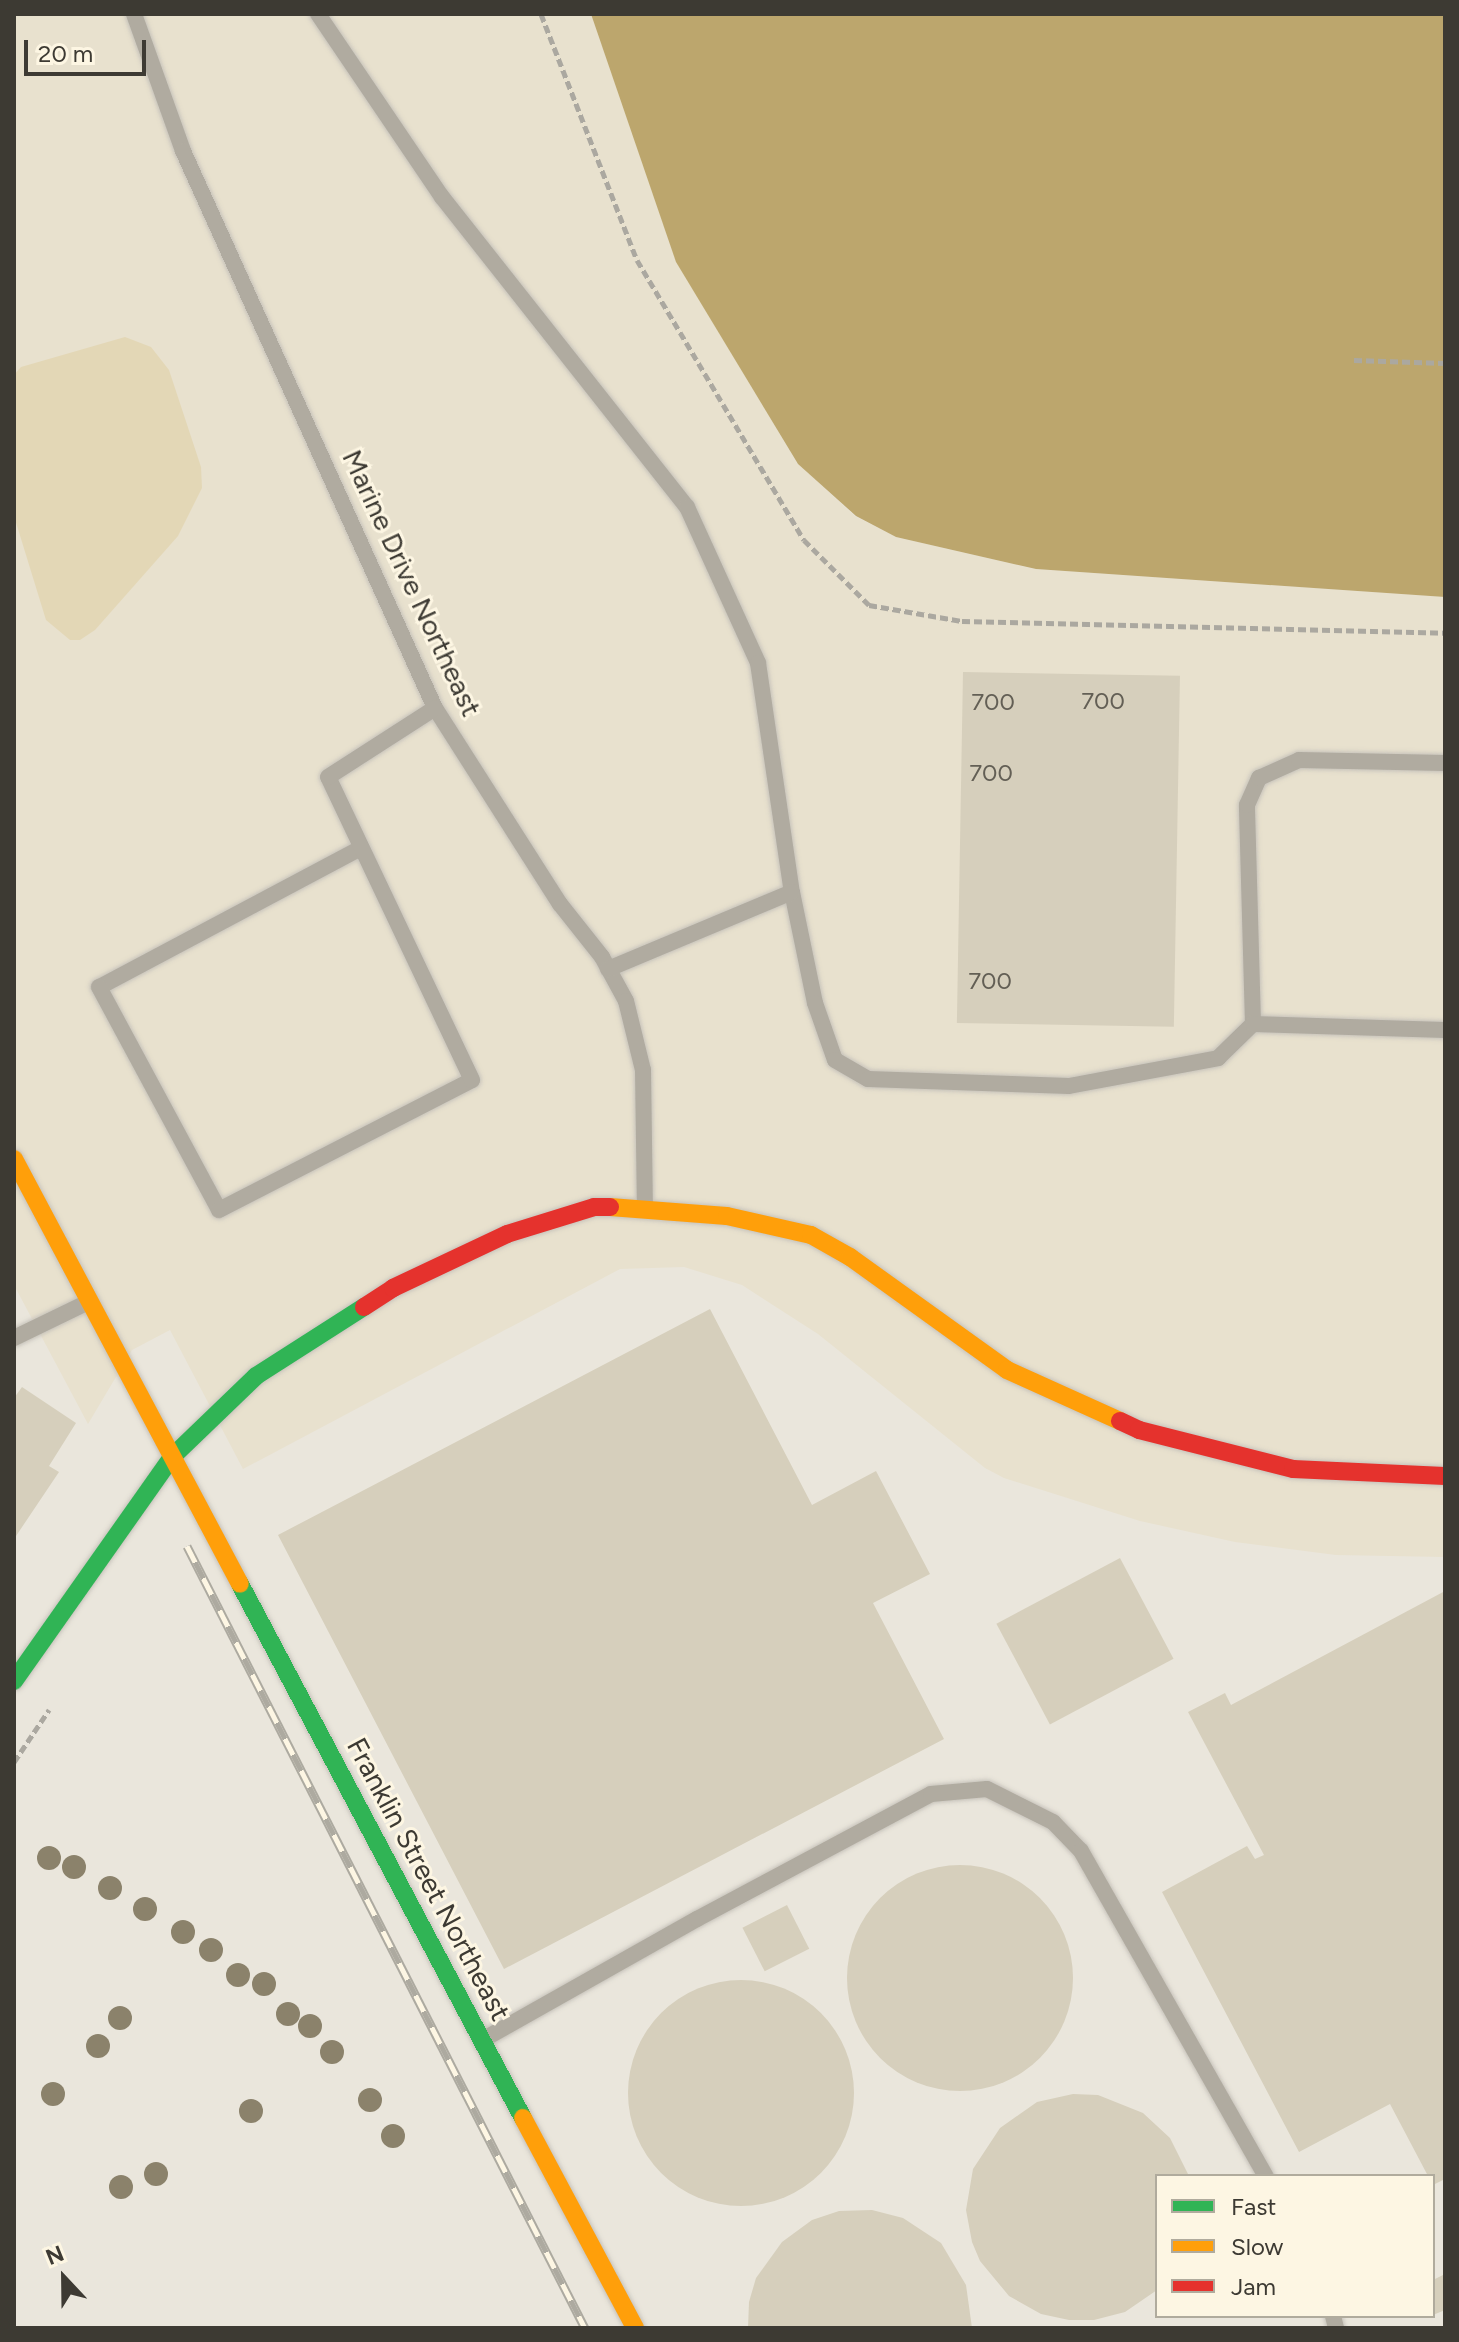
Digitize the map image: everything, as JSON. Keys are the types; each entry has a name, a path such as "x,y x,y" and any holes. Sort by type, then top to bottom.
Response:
{"street":[{"name":"Franklin Street Northeast","path":"14,1159 635,2328"},
{"path":"14,1681 173,1456 256,1376 393,1288 507,1234 594,1207 645,1207 727,1216 811,1235 850,1257 1007,1370 1139,1430 1293,1469 1445,1476"}],"lane":[{"name":"Marine Drive Northeast","path":"134,14 183,151 435,708 626,1001 643,1070 645,1207"},
{"path":"318,14 442,197 687,507 758,663 792,892 815,1003 835,1060 868,1079 1069,1086 1218,1058 1253,1024 1445,1030"},
{"path":"359,849 99,987 219,1210 472,1080 359,849 328,777 435,708"},
{"path":"1253,1024 1247,805 1259,778 1299,760 1445,763"},
{"path":"608,969 792,892"},
{"path":"14,1338 90,1301"},
{"path":"482,2040 697,1919 931,1794 987,1789 1053,1822 1081,1851 1265,2174"}],"path":[{"path":"541,14 637,260 804,540 869,605 962,621 1445,633"},
{"path":"1354,360 1445,363"}],"shaded area":[{"path":"14,14 591,14 676,261 797,463 855,516 896,537 1035,569 1445,597 1445,1557 1336,1555 1235,1542 1140,1521 1004,1478 985,1468 818,1334 742,1285 684,1267 620,1269 243,1469 170,1330 132,1350 88,1424 14,1285"},
{"path":"591,14 1445,14 1445,597 1036,569 896,537 856,516 798,464 676,262"},
{"path":"125,337 151,347 169,370 201,467 202,488 178,536 95,630 80,640 70,640 46,620 14,516 14,375 21,367"}],"building":[{"path":"963,672 1180,676 1174,1027 957,1023"},
{"path":"710,1309 812,1505 876,1471 930,1574 873,1603 944,1739 504,1969 278,1535"},
{"path":"22,1387 76,1423 49,1466 59,1472 14,1539 14,1398"},
{"path":"1120,1558 1174,1659 1050,1724 996,1624"},
{"path":"1445,1591 1445,2179 1435,2184 1435,2174 1427,2174 1390,2104 1299,2152 1162,1892 1247,1846 1255,1859 1264,1855 1188,1712 1225,1693 1231,1705"},
{"path":"960,1865 982,1867 1003,1874 1023,1884 1040,1898 1054,1915 1064,1935 1071,1956 1071,2000 1064,2021 1054,2041 1040,2058 1023,2072 1003,2082 982,2089 960,2091 938,2089 917,2082 897,2072 880,2058 866,2041 856,2021 849,2000 847,1978 849,1956 856,1935 866,1915 880,1898 897,1884 917,1874 938,1867"},
{"path":"787,1905 809,1949 765,1971 742,1928"},
{"path":"741,1980 784,1988 821,2013 846,2050 854,2093 846,2136 821,2173 784,2198 741,2206 698,2198 661,2173 636,2136 628,2093 636,2050 661,2013 698,1988"},
{"path":"1073,2094 1098,2095 1143,2113 1170,2138 1188,2174 1155,2174 1155,2291 1125,2312 1094,2320 1069,2320 1041,2314 1009,2296 980,2261 972,2242 966,2210 973,2169 1000,2128 1037,2102"},
{"path":"872,2210 903,2218 941,2243 966,2285 972,2328 748,2328 749,2302 756,2278 782,2242 812,2220 839,2211"},
{"path":"1445,2274 1445,2310 1435,2314 1435,2279"}],"railway":[{"path":"187,1546 585,2328"}],"traffic: fast":[{"path":"14,1681 173,1456 256,1376 364,1307"},
{"path":"240,1584 523,2118"}],"traffic: slow":[{"path":"14,1159 240,1584"},
{"path":"610,1207 727,1216 811,1235 850,1257 1007,1370 1120,1421"},
{"path":"523,2118 635,2328"}],"traffic: jam":[{"path":"364,1307 393,1288 507,1234 594,1207 610,1207"},
{"path":"1120,1421 1139,1430 1293,1469 1445,1476"}]}
